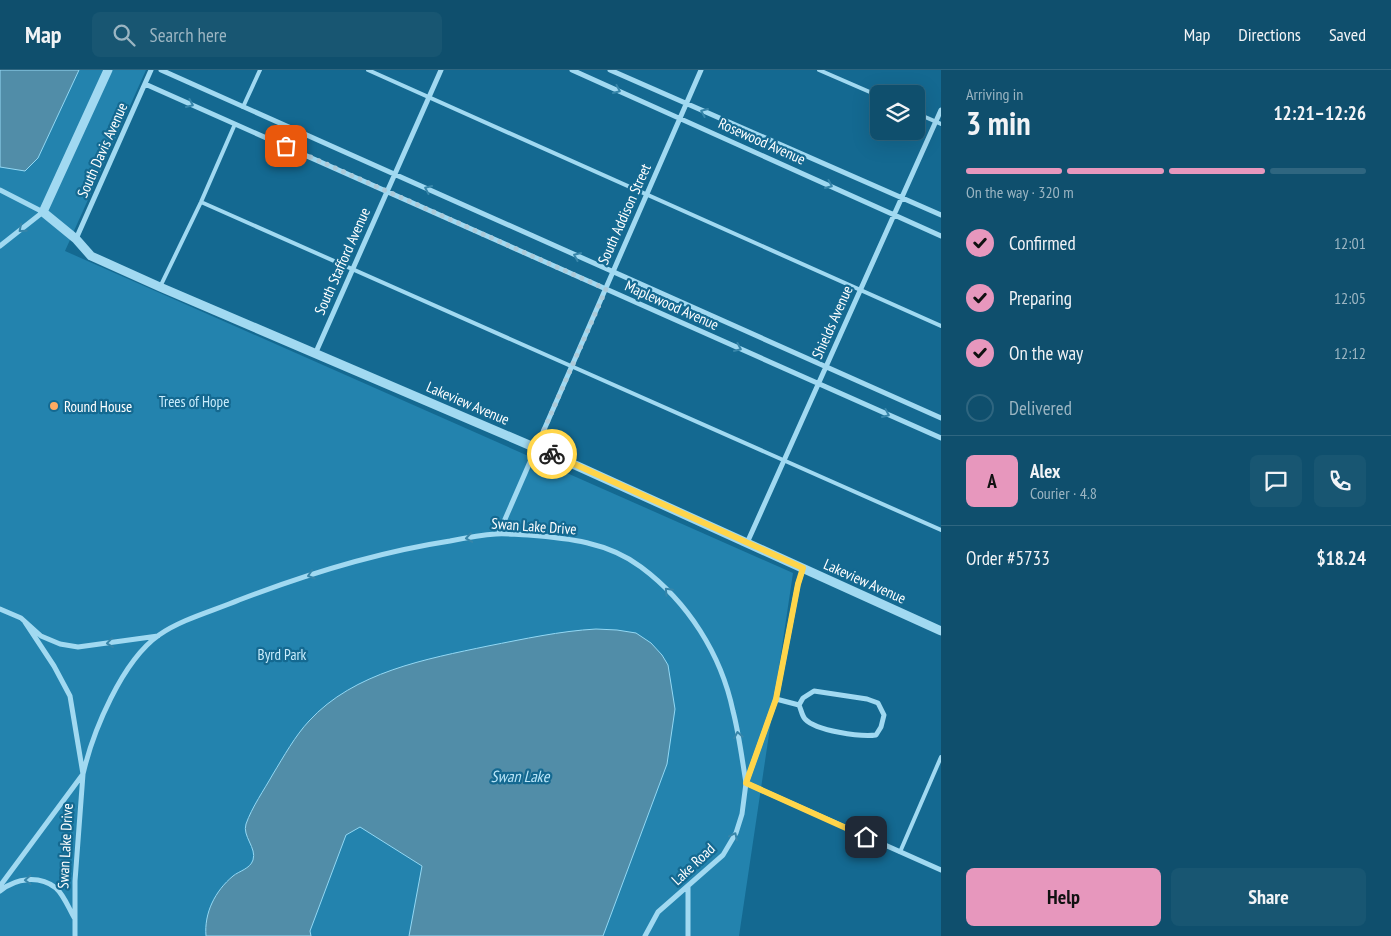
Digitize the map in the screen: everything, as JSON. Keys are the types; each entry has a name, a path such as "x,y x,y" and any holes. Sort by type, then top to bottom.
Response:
{"street":[{"path":"0,246 43,212 108,70"},
{"name":"South Davis Avenue","path":"76,239 151,70"},
{"name":"Maplewood Avenue","path":"161,70 941,418"},
{"name":"South Stafford Avenue","path":"316,352 441,70"},
{"name":"Rosewood Avenue","path":"572,70 941,236"},
{"name":"Rosewood Avenue","path":"610,70 941,215"},
{"name":"South Addison Street","path":"499,534 701,70"},
{"name":"Maplewood Avenue","path":"145,84 941,438"},
{"name":"Shields Avenue","path":"747,544 894,215 938,123 941,110"},
{"path":"0,190 43,212"},
{"name":"Lakeview Avenue","path":"43,212 76,239 91,256 536,448 941,631"},
{"name":"Swan Lake Drive","path":"0,609 21,618 42,636 60,644 78,647 158,635 188,620 265,590 358,560 429,544 499,534 555,537 584,542 608,549 640,566 663,585 685,609 703,635 720,670 733,709 746,783"},
{"name":"Lake Road","path":"645,936 658,912 723,855 736,833 742,814 746,783 776,699 798,584 803,568"},
{"name":"Swan Lake Drive","path":"0,886 83,774 70,696 54,666 25,622"},
{"name":"Swan Lake Drive","path":"75,936 75,881 83,774 88,753 108,704 134,660 158,635"},
{"path":"814,691 866,699 878,703 884,715 881,727 876,735 868,736 814,726 805,718 799,705 804,698 814,691"},
{"path":"776,699 799,705"},
{"path":"746,783 941,870"},
{"name":"Swan Lake Drive","path":"0,891 9,884 23,880 37,880 56,888 75,919"},
{"path":"688,887 688,936"}],"lane":[{"path":"243,107 260,70"},
{"path":"368,70 941,326"},
{"path":"820,70 870,92"},
{"path":"925,117 938,123"},
{"path":"160,287 201,202 235,124"},
{"path":"201,202 941,530"},
{"path":"900,852 941,757"}],"green space":[{"name":"Byrd Park","path":"0,70 146,70 65,251 793,573 739,936 0,936"}],"water":[{"path":"0,70 79,70 38,158 25,171 0,167"},
{"name":"Swan Lake","path":"596,629 636,633 651,643 668,665 675,709 667,764 603,936 409,936 422,866 360,827 346,835 310,931 311,936 206,936 209,911 221,888 235,874 252,863 253,851 245,828 251,811 294,740 309,721 327,704 347,690 369,679 440,656 528,638"}],"way so far":[{"path":"286,146 606,289 536,448 552,454"}],"place":[{"name":"Round House","path":"54,406"}],"route":[{"path":"552,454 803,568 798,584 776,699 746,783 866,837"}],"park label":[{"name":"Trees of Hope","path":"194,401"}]}
